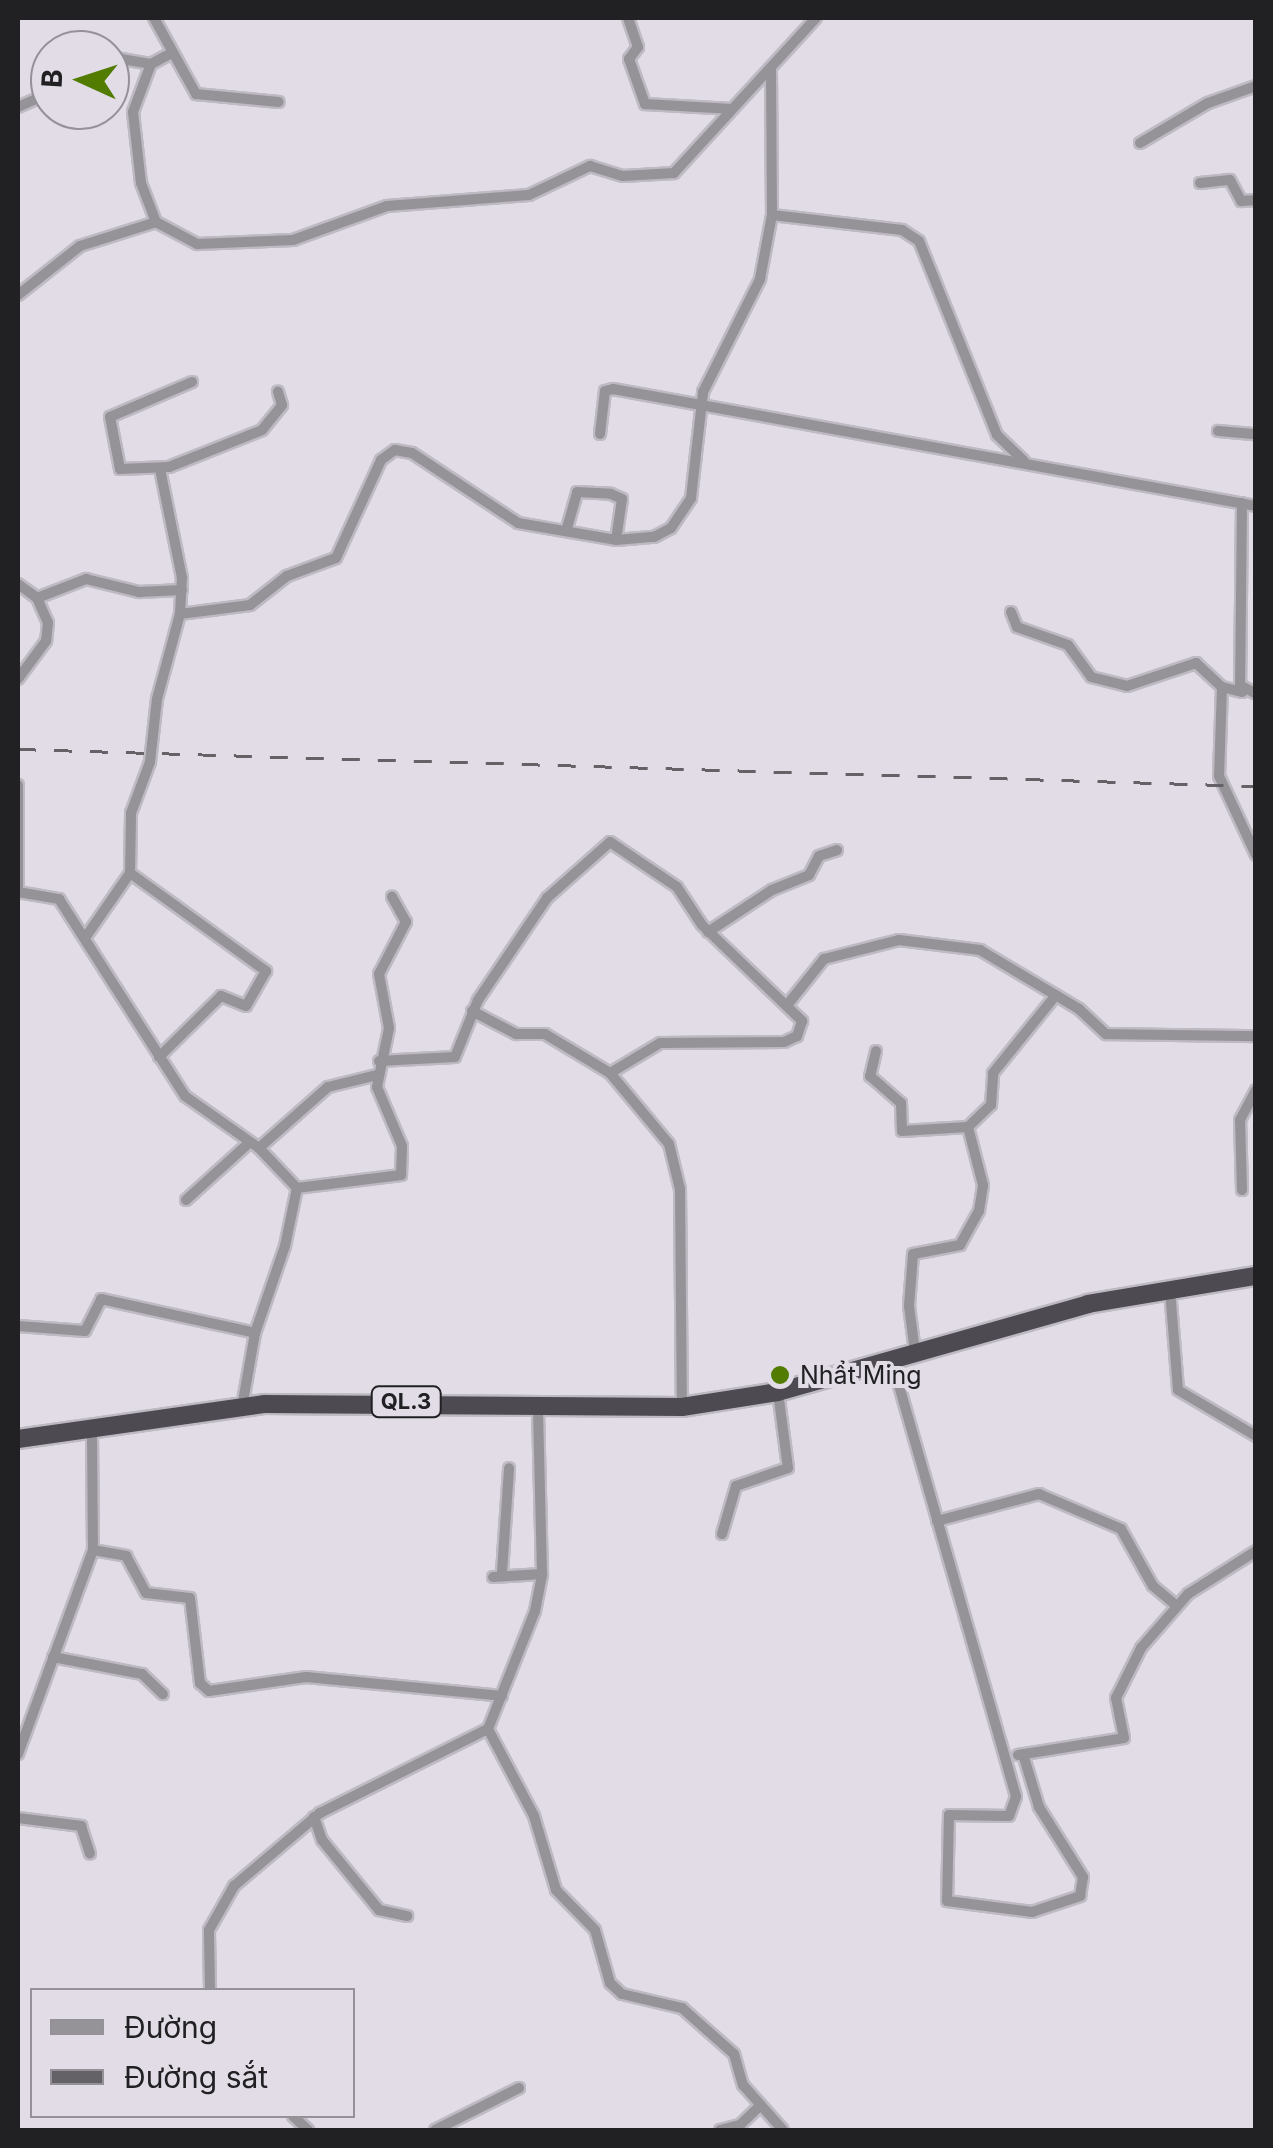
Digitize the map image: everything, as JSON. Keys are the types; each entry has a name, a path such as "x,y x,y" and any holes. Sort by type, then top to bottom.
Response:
{"highway":[{"name":"QL.3","path":"18,1439 242,1407 340,1401 682,1407 778,1392 1088,1304 1256,1276"}],"street":[{"path":"154,18 196,94 279,102"},
{"path":"628,18 638,47 628,59 645,104 732,109"},
{"path":"151,64 133,112 141,183 156,222 197,244 293,240 387,206 529,195 596,165 624,176 665,176 681,167 816,18"},
{"path":"130,60 151,64 172,53"},
{"path":"180,614 250,605 287,576 336,558 380,460 395,450 412,453 518,523 566,528 616,540 654,537 684,516 695,479 699,404 756,292 772,214 771,71"},
{"path":"1140,143 1208,102 1256,86"},
{"path":"1200,183 1230,180 1241,201 1256,200"},
{"path":"772,214 902,230 919,241 997,435 1028,464"},
{"path":"18,294 80,246 156,222"},
{"path":"192,382 108,419 120,469 160,469 262,430 282,405 278,392"},
{"path":"600,434 608,388 1256,506"},
{"path":"1218,430 1256,434"},
{"path":"85,938 130,873 131,813 150,762 160,688 180,614 182,590 160,469"},
{"path":"566,528 577,492 620,496 616,540"},
{"path":"1242,503 1242,692"},
{"path":"36,598 86,579 140,592 182,590"},
{"path":"18,584 36,598 48,632 18,678"},
{"path":"1011,612 1017,627 1068,645 1091,677 1127,686 1196,663 1222,687 1256,694"},
{"path":"1222,687 1219,776 1256,855"},
{"path":"18,784 18,890 60,899 191,1102 255,1145 296,1188"},
{"path":"379,1061 455,1057 472,1011 554,890 605,843 615,843 677,887 708,932 802,1020 792,1040 660,1043 610,1074"},
{"path":"708,932 772,890 809,876 819,856 837,850"},
{"path":"130,873 266,972 246,1006 222,996 158,1056"},
{"path":"296,1188 399,1178 402,1146 381,1105 377,1075 389,1028 378,974 406,922 392,898"},
{"path":"788,1004 824,959 888,940 974,948 1056,995 1106,1034 1256,1036"},
{"path":"876,1051 870,1076 901,1103 902,1131 968,1128 991,1106 994,1073 1056,995"},
{"path":"472,1011 516,1034 545,1034 610,1074 661,1132 679,1173 682,1407"},
{"path":"186,1200 328,1087 377,1075"},
{"path":"1242,1190 1240,1120 1256,1090"},
{"path":"916,1352 908,1306 912,1254 960,1245 982,1199 968,1128"},
{"path":"242,1407 255,1333 285,1246 296,1188"},
{"path":"1170,1290 1178,1390 1256,1436"},
{"path":"18,1326 85,1331 101,1299 255,1333"},
{"path":"892,1361 1006,1760 1014,1812 949,1816 944,1898 1023,1912 1072,1903 1083,1877 1039,1808 1022,1754"},
{"path":"722,1534 736,1486 787,1471 778,1392"},
{"path":"210,1988 207,1944 222,1900 314,1817 488,1729 542,1574 538,1406"},
{"path":"18,1754 93,1550 92,1427"},
{"path":"508,1468 497,1575 542,1574"},
{"path":"937,1521 1039,1494 1120,1529 1153,1586 1176,1605"},
{"path":"93,1550 126,1556 146,1593 190,1598 200,1683 209,1690 306,1676 502,1696"},
{"path":"1006,1760 1126,1737 1118,1689 1176,1605 1256,1550"},
{"path":"54,1657 142,1674 162,1694"},
{"path":"488,1729 534,1816 556,1890 594,1930 610,1983 622,1994 682,2008 734,2054 743,2085 784,2130"},
{"path":"314,1817 322,1840 379,1910 408,1916"},
{"path":"18,1818 77,1824 90,1854"},
{"path":"435,2130 519,2088"},
{"path":"720,2130 740,2126 761,2105"}],"railway":[{"path":"18,749 1256,786"}],"place":[{"name":"Nhẩt Ming","path":"780,1375"}]}
